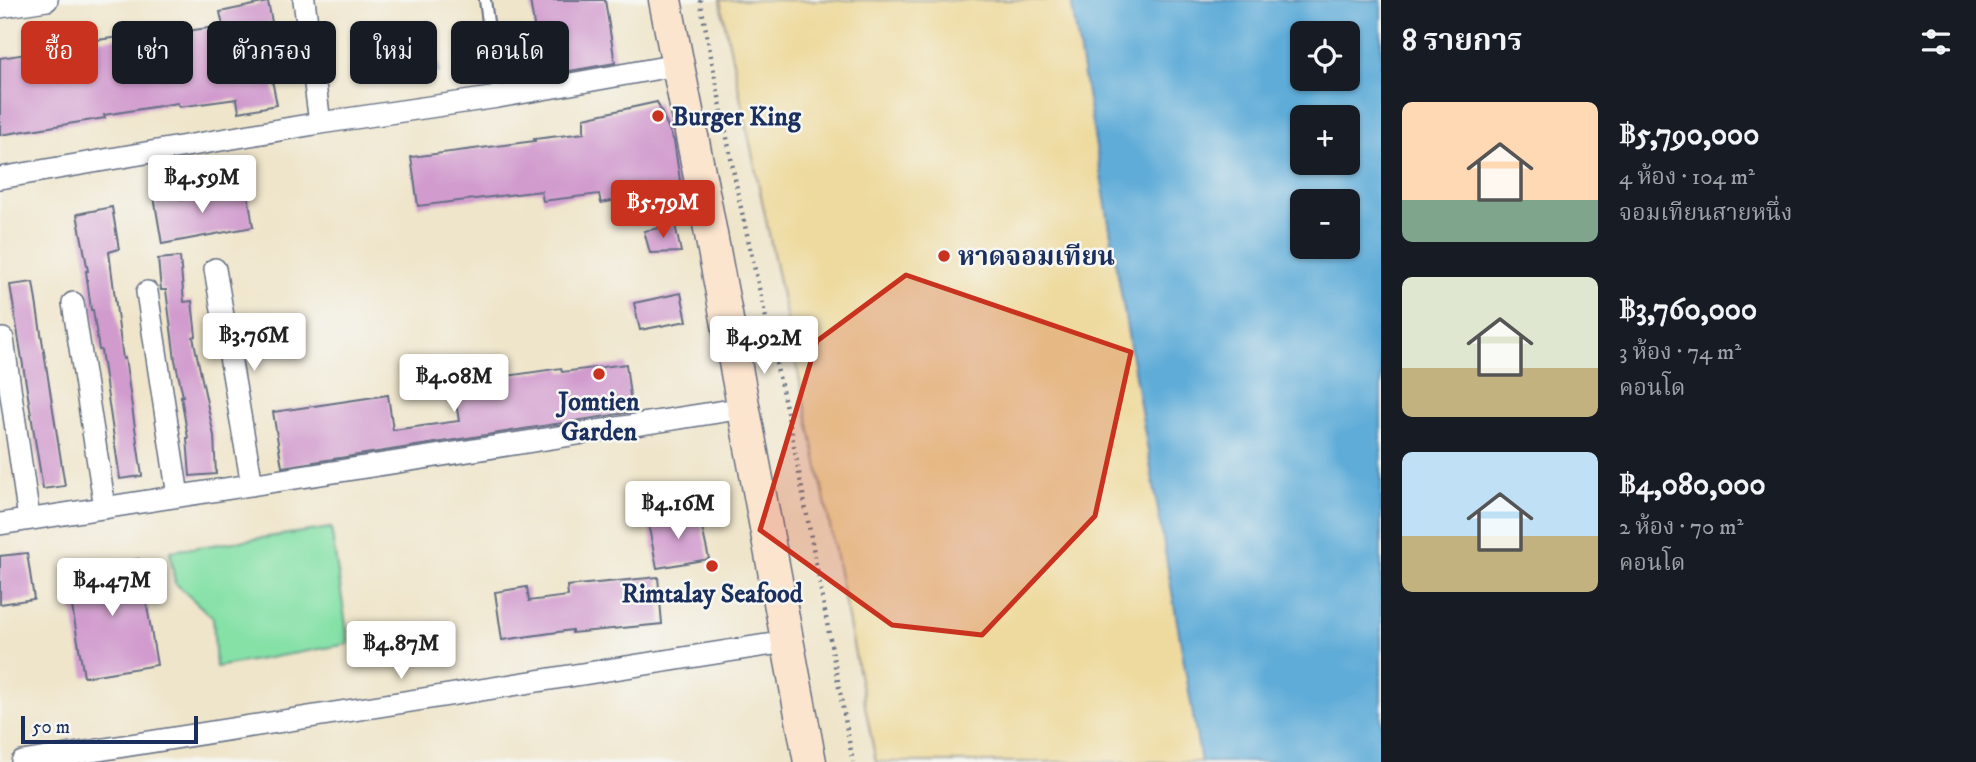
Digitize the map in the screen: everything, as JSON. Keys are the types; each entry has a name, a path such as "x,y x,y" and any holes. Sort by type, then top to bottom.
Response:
{"street":[{"path":"0,7 47,0"},
{"path":"304,0 320,123"},
{"path":"664,0 704,197 810,762"},
{"path":"0,178 677,65"},
{"path":"215,269 252,485"},
{"path":"147,292 178,496"},
{"path":"73,303 105,508"},
{"path":"3,339 29,519"},
{"path":"0,524 744,408"},
{"path":"22,762 786,642"}],"lane":[{"path":"485,0 498,97"},
{"path":"663,208 704,197"}],"path":[{"path":"700,0 739,199 791,430 853,762"}],"highlighted area":[{"path":"906,275 1131,352 1095,516 982,635 892,625 760,530 817,341"}],"green space":[{"path":"331,528 349,644 216,667 213,618 175,583 170,551"}],"sand":[{"name":"หาดจอมเทียน","path":"720,0 1071,0 1201,762 876,762 827,511"}],"water":[{"path":"1071,0 1381,0 1381,762 1201,762"}],"building":[{"path":"530,0 605,0 615,63 569,71 569,21 533,21"},
{"path":"268,2 272,21 222,21 220,12"},
{"path":"207,28 207,84 273,84 277,105 239,112 237,99 179,107 178,103 0,135 0,58 21,55 21,84 98,84 98,40 112,38 112,84 193,84 193,30"},
{"path":"657,102 674,141 681,187 601,203 599,194 543,201 541,191 418,206 411,157 584,133 584,118"},
{"path":"247,188 253,227 162,244 154,197 179,193 181,200"},
{"path":"112,207 119,249 109,252 142,476 120,479 77,214"},
{"path":"675,225 681,252 650,253 644,231"},
{"path":"180,257 184,302 192,301 196,336 193,337 214,436 216,474 190,476 183,396 175,360 166,290 161,290 158,259"},
{"path":"33,282 65,486 43,489 10,285"},
{"path":"681,293 687,321 640,330 634,303"},
{"path":"626,364 632,412 282,467 273,412 388,395 393,430 459,421 453,384 561,368 562,372"},
{"path":"699,514 709,559 657,568 648,523"},
{"path":"27,553 34,599 0,604 0,556"},
{"path":"139,559 157,665 84,677 66,571"},
{"path":"658,577 662,624 572,633 572,630 502,640 495,592 527,587 529,601 568,596 567,586"}],"place":[{"name":"Burger King","path":"658,116"},
{"name":"หาดจอมเทียน","path":"944,256"},
{"name":"Jomtien Garden","path":"599,374"},
{"name":"Rimtalay Seafood","path":"712,566"}]}
